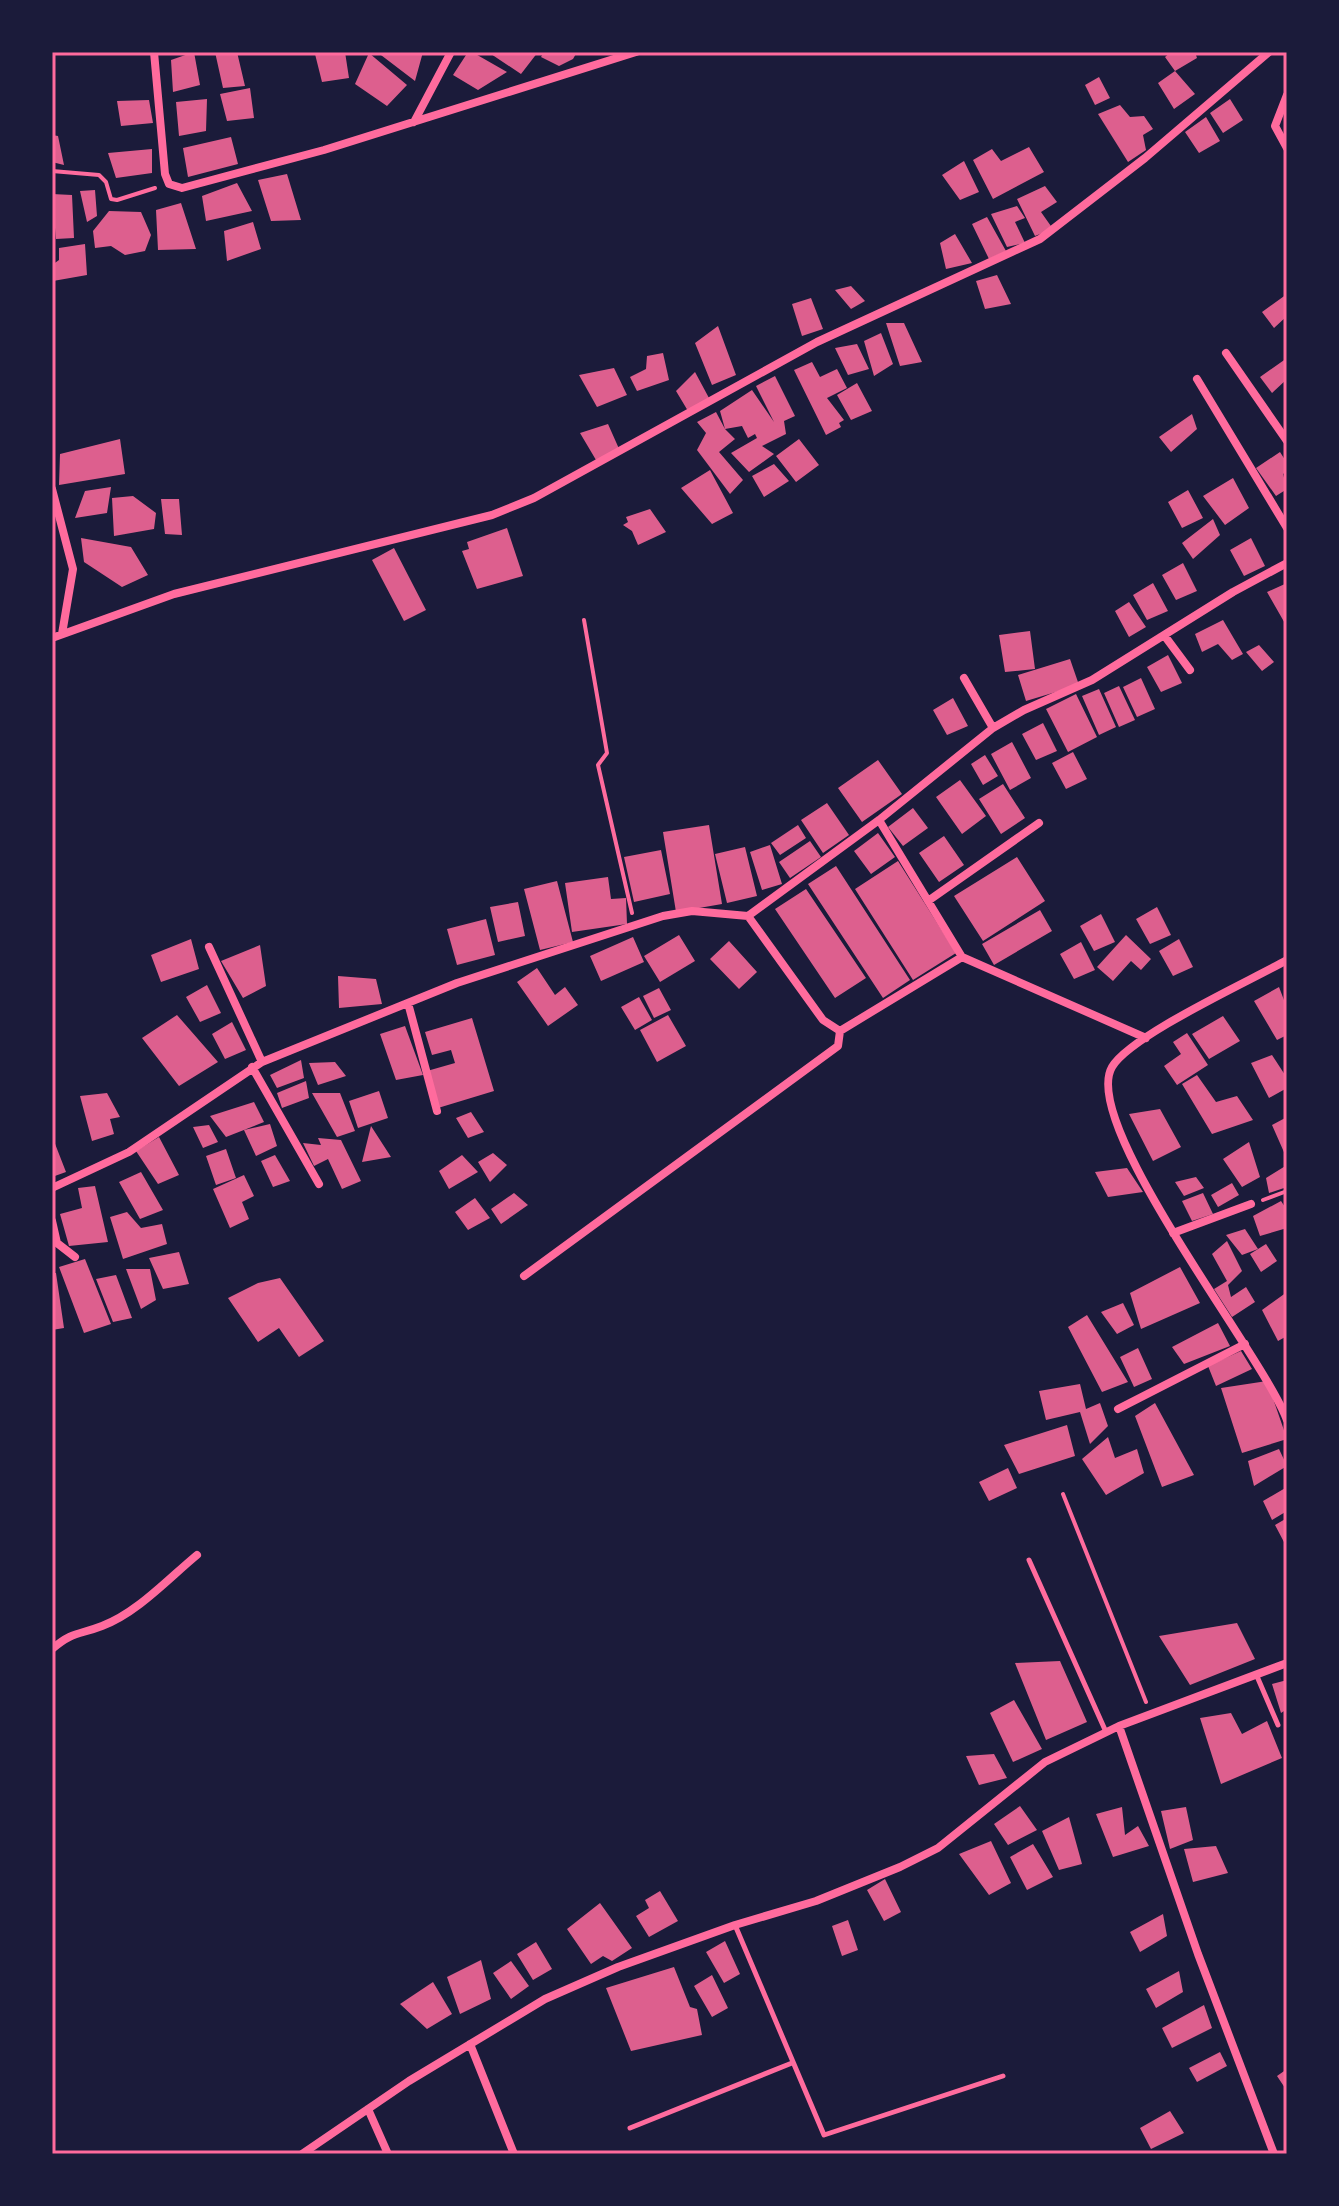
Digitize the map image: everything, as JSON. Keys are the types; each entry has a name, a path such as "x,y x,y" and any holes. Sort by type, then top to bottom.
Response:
{"street":[{"path":"154,52 165,174 169,184 182,188 413,123 636,52"},
{"path":"413,123 451,52"},
{"path":"52,638 174,594 492,515 534,498 619,455 817,342 1040,239 1145,158 1269,52"},
{"path":"1287,95 1275,126 1287,148"},
{"path":"1226,353 1287,441"},
{"path":"1197,379 1287,528"},
{"path":"52,489 73,569 62,634"},
{"path":"52,1188 129,1152 252,1067 408,1003 634,924 692,911 748,916 879,820 993,728 1024,710 1092,680 1287,563"},
{"path":"1164,635 1190,670"},
{"path":"964,678 993,728"},
{"path":"879,820 962,957 1146,1038"},
{"path":"928,901 1039,823"},
{"path":"748,916 823,1020 840,1031"},
{"path":"209,947 262,1062"},
{"path":"840,1031 962,957"},
{"path":"1287,960 1146,1038 1112,1066 1109,1095 1134,1161 1173,1233 1271,1385 1287,1420"},
{"path":"408,1003 437,1111"},
{"path":"524,1276 838,1046 840,1031"},
{"path":"252,1067 319,1184"},
{"path":"1173,1233 1251,1204"},
{"path":"52,1221 57,1243 75,1257"},
{"path":"1118,1409 1245,1344"},
{"path":"52,1649 66,1637 82,1629 102,1626 134,1606 197,1555"},
{"path":"302,2154 368,2109 545,1999 618,1967 735,1925 816,1901 938,1848 1045,1762 1119,1726 1287,1663"},
{"path":"1119,1726 1198,1954 1274,2154"},
{"path":"470,2044 514,2154"},
{"path":"368,2109 388,2154"}],"lane":[{"path":"1029,1560 1107,1733"},
{"path":"1256,1674 1278,1725"},
{"path":"735,1925 820,2132 827,2135 1003,2076"},
{"path":"630,2128 792,2063"}],"path":[{"path":"52,171 99,175 106,182 111,199 117,200 169,184"},
{"path":"584,620 607,753 598,765 634,924"},
{"path":"1251,1204 1287,1191"},
{"path":"1063,1494 1151,1716"}],"building":[{"path":"194,52 200,85 173,92 171,60"},
{"path":"215,52 237,52 245,86 223,88"},
{"path":"345,52 349,78 322,82 315,54"},
{"path":"377,52 423,52 415,81"},
{"path":"468,52 507,72 478,90 453,75"},
{"path":"488,52 538,52 521,74"},
{"path":"544,52 577,52 573,59 559,66 541,57"},
{"path":"1171,52 1195,52 1197,58 1175,71 1165,57"},
{"path":"369,53 407,85 387,106 355,84"},
{"path":"1175,71 1195,94 1174,109 1158,83"},
{"path":"1099,77 1110,98 1095,105 1085,85"},
{"path":"250,88 254,118 227,121 220,94"},
{"path":"207,99 206,131 179,136 176,102"},
{"path":"1230,99 1243,120 1223,133 1210,113"},
{"path":"149,100 153,123 121,126 117,101"},
{"path":"1120,105 1130,117 1144,116 1153,129 1143,135 1146,150 1128,162 1098,114"},
{"path":"1206,117 1220,141 1199,153 1185,132"},
{"path":"52,135 58,136 64,165 52,162"},
{"path":"231,137 238,164 188,177 183,148"},
{"path":"1029,147 1044,172 993,199 973,160 992,149 1001,161"},
{"path":"152,149 152,173 116,178 108,153"},
{"path":"964,161 979,192 960,200 942,175"},
{"path":"287,174 301,220 271,221 258,180"},
{"path":"237,183 252,211 206,221 202,196"},
{"path":"1045,186 1057,202 1041,212 1053,229 1035,236 1017,199"},
{"path":"95,190 97,216 87,222 80,191"},
{"path":"52,194 72,195 74,238 56,239"},
{"path":"181,203 196,249 158,250 156,210"},
{"path":"1017,206 1025,218 1015,222 1025,243 1007,247 991,214"},
{"path":"109,211 141,212 151,235 145,251 125,255 111,246 95,248 93,231"},
{"path":"987,217 1006,251 989,259 972,224"},
{"path":"253,222 261,249 227,261 224,231"},
{"path":"955,234 972,263 946,269 940,243"},
{"path":"85,244 87,275 53,281 52,265 59,260 59,248"},
{"path":"997,275 1011,304 985,309 976,281"},
{"path":"851,286 865,301 851,309 835,290"},
{"path":"1287,294 1287,316 1274,328 1262,312"},
{"path":"811,298 823,329 802,336 792,304"},
{"path":"886,323 904,323 922,362 900,366"},
{"path":"718,326 736,375 712,385 695,343"},
{"path":"881,333 893,364 874,376 864,341"},
{"path":"857,344 869,369 848,375 835,348"},
{"path":"663,353 669,380 637,391 630,377 646,369 647,356"},
{"path":"1287,358 1287,379 1272,393 1260,377"},
{"path":"812,362 820,377 837,369 847,388 827,398 844,420 839,423 841,427 826,435 794,370"},
{"path":"614,368 627,395 597,407 579,375"},
{"path":"695,372 709,398 688,411 676,391"},
{"path":"775,376 795,416 784,421 786,434 762,446 774,454 749,472 731,453 757,438 755,434 748,438 742,426 725,429 720,411 752,390 774,422 756,386"},
{"path":"857,383 872,411 851,420 837,395"},
{"path":"716,412 725,429 735,439 719,452 743,480 730,494 697,450 706,433 697,422"},
{"path":"1192,414 1197,429 1171,452 1159,437"},
{"path":"608,424 620,451 596,460 580,433"},
{"path":"120,439 125,474 59,485 60,454"},
{"path":"799,439 819,465 796,482 776,456"},
{"path":"1280,452 1287,463 1287,471 1283,474 1287,489 1276,496 1256,468"},
{"path":"774,464 789,481 764,497 752,476"},
{"path":"710,470 733,513 712,524 681,488"},
{"path":"1233,478 1249,508 1225,525 1203,496"},
{"path":"111,487 107,513 75,518 85,491"},
{"path":"1188,490 1203,518 1182,528 1168,502"},
{"path":"133,496 156,513 154,529 114,536 112,498"},
{"path":"161,499 179,499 182,535 165,534"},
{"path":"650,509 666,532 638,545 632,531 623,525 628,522 626,517"},
{"path":"1213,519 1220,535 1193,559 1182,543"},
{"path":"507,528 523,576 477,589 462,551 469,549 467,542"},
{"path":"81,538 131,547 148,575 122,587 84,562"},
{"path":"1251,538 1265,566 1244,576 1230,550"},
{"path":"394,548 426,610 404,621 372,560"},
{"path":"1183,563 1197,591 1176,600 1162,575"},
{"path":"1153,583 1168,611 1147,620 1133,595"},
{"path":"1287,583 1287,627 1267,592"},
{"path":"1129,602 1146,627 1129,637 1115,611"},
{"path":"1223,620 1243,654 1232,660 1218,644 1202,652 1195,634"},
{"path":"1030,631 1035,669 1005,672 999,635"},
{"path":"1259,645 1274,662 1262,671 1246,652"},
{"path":"1168,655 1182,683 1161,692 1147,667"},
{"path":"1070,659 1079,685 1026,701 1018,675"},
{"path":"1141,678 1155,709 1137,717 1123,687"},
{"path":"1119,686 1135,720 1119,727 1104,693"},
{"path":"1099,689 1116,727 1099,735 1082,696"},
{"path":"1076,694 1097,737 1068,752 1046,709"},
{"path":"953,698 968,726 947,735 933,710"},
{"path":"1043,723 1057,751 1036,760 1022,734"},
{"path":"1012,742 1031,778 1010,790 991,754"},
{"path":"1073,752 1087,779 1066,789 1052,763"},
{"path":"985,755 998,776 983,785 971,764"},
{"path":"878,760 902,794 862,822 838,788"},
{"path":"960,780 986,816 962,834 936,797"},
{"path":"1003,784 1025,818 1001,834 979,799"},
{"path":"827,803 849,835 823,853 801,820"},
{"path":"913,808 928,828 903,846 888,827"},
{"path":"709,825 722,904 676,912 663,832"},
{"path":"798,825 806,838 780,855 771,843"},
{"path":"878,833 895,857 871,874 854,851"},
{"path":"944,836 964,865 939,882 919,853"},
{"path":"810,841 821,857 790,878 779,862"},
{"path":"770,845 782,884 762,890 750,852"},
{"path":"745,847 757,896 727,903 715,854"},
{"path":"661,850 670,894 634,902 624,857"},
{"path":"1017,857 1045,901 983,941 954,896"},
{"path":"898,861 956,953 913,980 855,889"},
{"path":"836,866 910,980 883,998 808,884"},
{"path":"608,877 611,899 626,898 627,924 572,932 565,883"},
{"path":"557,881 573,942 540,950 524,889"},
{"path":"806,889 866,978 835,998 775,909"},
{"path":"518,902 525,936 498,942 490,907"},
{"path":"1157,907 1171,935 1150,944 1136,919"},
{"path":"1040,910 1052,931 994,965 982,944"},
{"path":"1101,914 1115,942 1094,951 1080,926"},
{"path":"486,919 495,955 457,965 447,929"},
{"path":"679,935 695,961 660,982 644,956"},
{"path":"1126,935 1151,959 1141,970 1131,961 1113,981 1097,967"},
{"path":"633,937 644,962 601,981 590,956"},
{"path":"191,939 199,969 161,982 151,955"},
{"path":"1179,939 1193,967 1173,976 1159,951"},
{"path":"729,941 757,972 739,989 710,959"},
{"path":"1081,942 1095,970 1074,979 1060,954"},
{"path":"260,945 266,986 243,998 221,961"},
{"path":"537,968 555,995 565,987 578,1005 548,1026 517,982"},
{"path":"338,976 376,979 382,1004 339,1008"},
{"path":"207,985 221,1013 200,1022 186,997"},
{"path":"1279,987 1287,1008 1287,1035 1277,1040 1254,1001"},
{"path":"659,988 671,1010 654,1018 643,996"},
{"path":"639,997 652,1020 635,1030 621,1007"},
{"path":"177,1015 218,1062 179,1086 142,1038"},
{"path":"668,1015 686,1046 657,1062 640,1030"},
{"path":"1223,1016 1240,1041 1209,1059 1192,1034"},
{"path":"472,1018 494,1091 438,1108 427,1071 455,1063 451,1050 432,1055 425,1032"},
{"path":"232,1022 246,1050 225,1059 212,1034"},
{"path":"405,1026 423,1075 396,1080 380,1034"},
{"path":"1187,1033 1208,1065 1177,1085 1164,1066 1181,1054 1173,1042"},
{"path":"1272,1055 1287,1078 1287,1088 1269,1098 1251,1063"},
{"path":"301,1060 304,1078 277,1088 270,1075"},
{"path":"335,1062 346,1076 318,1085 309,1063"},
{"path":"1197,1075 1216,1102 1237,1096 1253,1120 1212,1134 1182,1084"},
{"path":"306,1081 309,1098 282,1108 277,1093"},
{"path":"379,1091 388,1118 358,1128 349,1101"},
{"path":"107,1093 120,1117 110,1119 114,1134 92,1141 80,1096"},
{"path":"312,1093 340,1093 355,1131 337,1137"},
{"path":"254,1102 264,1122 226,1137 210,1116"},
{"path":"1160,1109 1181,1147 1153,1161 1129,1114"},
{"path":"471,1112 484,1132 468,1138 456,1118"},
{"path":"1287,1117 1287,1159 1272,1125"},
{"path":"270,1124 277,1146 256,1156 244,1130"},
{"path":"209,1125 218,1142 203,1148 193,1127"},
{"path":"371,1126 391,1157 362,1162"},
{"path":"52,1136 66,1172 52,1177"},
{"path":"159,1137 179,1175 158,1184 136,1151"},
{"path":"318,1138 341,1140 361,1181 342,1189 328,1159 314,1166 303,1143 321,1145"},
{"path":"1249,1142 1260,1177 1242,1187 1223,1159"},
{"path":"226,1149 236,1178 216,1185 206,1156"},
{"path":"493,1153 507,1165 490,1182 478,1162"},
{"path":"275,1155 290,1181 273,1187 261,1161"},
{"path":"462,1155 478,1172 449,1189 439,1171"},
{"path":"1287,1165 1287,1187 1269,1193 1266,1178"},
{"path":"1127,1168 1143,1192 1108,1197 1095,1172"},
{"path":"141,1172 163,1210 140,1219 119,1182"},
{"path":"244,1175 254,1196 242,1202 249,1219 230,1228 213,1189"},
{"path":"1196,1177 1204,1188 1184,1196 1175,1182"},
{"path":"1232,1183 1239,1195 1218,1207 1211,1195"},
{"path":"95,1186 108,1242 69,1246 60,1214 82,1208 78,1188"},
{"path":"514,1193 528,1205 501,1224 491,1209"},
{"path":"1203,1193 1213,1214 1192,1221 1182,1201"},
{"path":"475,1198 490,1218 468,1230 455,1212"},
{"path":"1281,1201 1287,1210 1287,1228 1260,1236 1253,1216"},
{"path":"127,1212 141,1228 162,1224 167,1244 123,1259 110,1217"},
{"path":"1245,1229 1258,1249 1242,1255 1226,1235"},
{"path":"1227,1241 1242,1271 1228,1285 1231,1297 1246,1287 1255,1302 1232,1317 1214,1289 1227,1281 1212,1254"},
{"path":"1266,1244 1277,1261 1261,1272 1250,1254"},
{"path":"179,1252 189,1284 163,1289 149,1258"},
{"path":"85,1259 111,1324 84,1333 59,1267"},
{"path":"1180,1267 1200,1303 1141,1329 1130,1293"},
{"path":"126,1269 150,1269 156,1300 141,1309"},
{"path":"52,1273 56,1273 64,1328 52,1330"},
{"path":"116,1275 132,1318 113,1322 96,1279"},
{"path":"280,1278 324,1341 299,1357 279,1328 258,1342 228,1298 258,1283"},
{"path":"1287,1292 1287,1336 1278,1341 1262,1310"},
{"path":"1123,1303 1134,1325 1117,1334 1101,1312"},
{"path":"1087,1315 1128,1382 1102,1392 1068,1327"},
{"path":"1218,1323 1230,1346 1184,1364 1172,1347"},
{"path":"1138,1348 1152,1379 1134,1387 1120,1357"},
{"path":"1241,1351 1252,1369 1216,1386 1208,1366"},
{"path":"1267,1381 1287,1439 1242,1453 1221,1388"},
{"path":"1080,1384 1086,1409 1100,1403 1108,1426 1090,1444 1080,1412 1046,1420 1039,1391"},
{"path":"1155,1403 1194,1475 1162,1487 1135,1416"},
{"path":"1067,1425 1075,1456 1019,1474 1004,1445"},
{"path":"1108,1437 1115,1458 1137,1449 1144,1473 1106,1495 1082,1459"},
{"path":"1279,1449 1287,1466 1254,1486 1248,1461"},
{"path":"1008,1468 1017,1488 989,1501 979,1482"},
{"path":"1287,1487 1287,1511 1272,1520 1263,1501"},
{"path":"1287,1518 1287,1543 1285,1544 1275,1525"},
{"path":"1237,1623 1255,1659 1190,1685 1159,1636"},
{"path":"1060,1661 1087,1722 1046,1740 1015,1663"},
{"path":"1287,1680 1287,1709 1281,1713 1272,1684"},
{"path":"1014,1700 1042,1749 1013,1762 990,1713"},
{"path":"1231,1713 1242,1734 1267,1721 1282,1758 1221,1784 1200,1718"},
{"path":"994,1754 1007,1778 979,1785 966,1756"},
{"path":"1020,1806 1037,1830 1008,1845 994,1824"},
{"path":"1122,1807 1125,1835 1138,1826 1149,1846 1113,1857 1096,1814"},
{"path":"1186,1807 1193,1840 1170,1849 1161,1811"},
{"path":"1069,1817 1082,1864 1059,1870 1042,1831"},
{"path":"991,1841 1011,1883 989,1895 959,1854"},
{"path":"1033,1844 1053,1877 1027,1890 1010,1857"},
{"path":"1216,1846 1228,1873 1193,1882 1184,1849"},
{"path":"885,1879 901,1912 884,1921 867,1890"},
{"path":"660,1891 678,1921 649,1937 636,1916 649,1908 645,1900"},
{"path":"600,1903 632,1948 612,1961 603,1956 591,1964 567,1929"},
{"path":"1163,1914 1167,1936 1140,1952 1130,1932"},
{"path":"848,1920 858,1950 842,1956 832,1926"},
{"path":"725,1941 740,1974 724,1983 706,1952"},
{"path":"536,1942 552,1969 533,1980 517,1954"},
{"path":"481,1960 491,1999 460,2014 447,1977"},
{"path":"511,1961 529,1986 511,1999 493,1973"},
{"path":"674,1967 690,2007 697,2009 702,2035 631,2051 606,1988"},
{"path":"1179,1971 1183,1992 1156,2008 1146,1989"},
{"path":"712,1975 728,2008 712,2017 694,1986"},
{"path":"433,1982 452,2014 427,2029 400,2004"},
{"path":"1204,2005 1212,2028 1172,2048 1162,2028"},
{"path":"1220,2052 1227,2066 1197,2082 1189,2068"},
{"path":"1287,2069 1287,2091 1277,2076"},
{"path":"1170,2111 1184,2133 1151,2149 1140,2128"}]}
